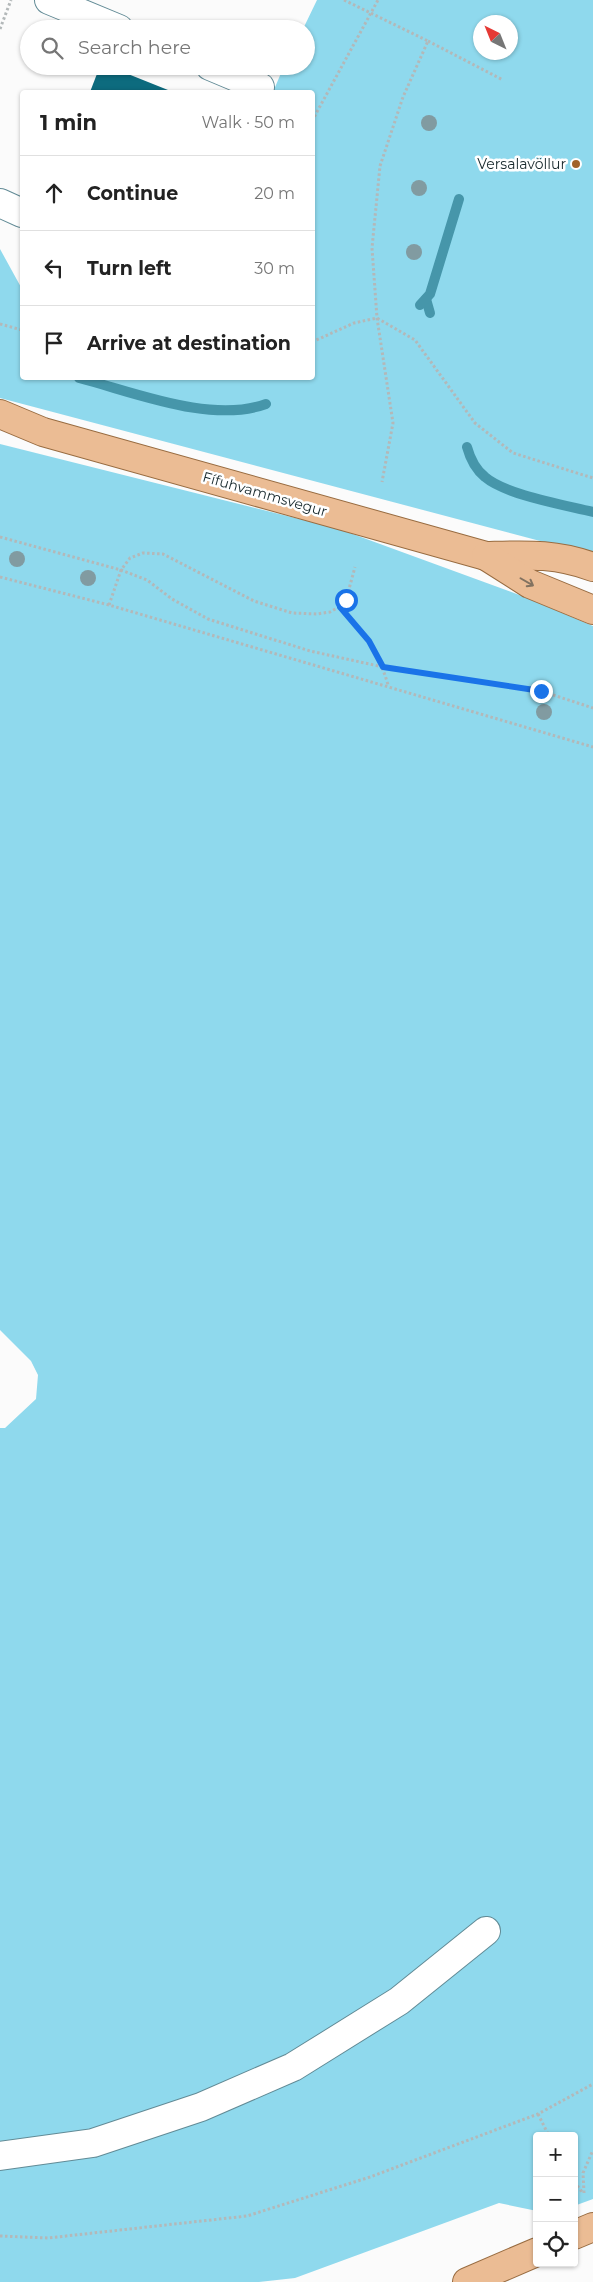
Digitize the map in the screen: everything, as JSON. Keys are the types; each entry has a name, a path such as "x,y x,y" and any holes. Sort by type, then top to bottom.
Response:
{"main road":[{"name":"Fífuhvammsvegur","path":"0,414 43,432 486,556 549,555 593,567"},
{"name":"Fífuhvammsvegur","path":"0,429 43,432"},
{"name":"Fífuhvammsvegur","path":"486,556 530,584 593,610"},
{"path":"578,2233 593,2227"},
{"path":"467,2282 533,2254"}],"lane":[{"path":"49,0 97,20"},
{"path":"231,75 260,87 259,90"},
{"path":"0,203 20,212"},
{"path":"0,2156 93,2143 201,2107 293,2067 398,2001 486,1931"}],"path":[{"path":"0,29 11,0"},
{"path":"344,0 503,80"},
{"path":"315,116 378,0"},
{"path":"382,482 393,423 377,318 372,248 380,166 403,97 428,41"},
{"path":"315,341 354,323 377,318 415,340 475,423 513,453 593,478"},
{"path":"0,324 20,329"},
{"path":"0,537 122,570 147,580 172,599 208,618 310,651 383,667 541,691 593,708"},
{"path":"109,605 122,570 130,558 143,552 163,554 254,602 292,613 318,614 330,612 340,607 346,600 355,566"},
{"path":"0,577 109,605 593,748"},
{"path":"340,607 369,641 383,667 388,686"},
{"path":"0,2236 48,2238 247,2216 370,2177 538,2114 593,2084"},
{"path":"538,2114 547,2132"},
{"path":"578,2186 584,2193 583,2173 593,2150"}],"shaded area":[{"path":"317,0 593,0 593,555 0,398 0,249 20,285 20,380 315,380 315,90 274,90 280,75 315,75 315,20 307,20"},
{"path":"0,444 339,529 522,596 593,626 593,2199 578,2205 578,2132 533,2132 533,2210 499,2203 295,2278 259,2282 0,2282 0,1428 5,1428 36,1399 38,1375 31,1361 0,1330"}],"building":[{"path":"97,75 130,75 168,90 91,90"}],"waterway":[{"path":"420,305 430,294 459,199"},
{"path":"426,299 430,313"},
{"path":"86,380 148,398 197,408 244,409 266,404"},
{"path":"467,447 471,459 478,470 495,483 536,499 593,512"}],"place":[{"name":"Versalavöllur","path":"576,164"}],"route":[{"path":"346,600 340,607 369,641 383,667 541,691"}]}
